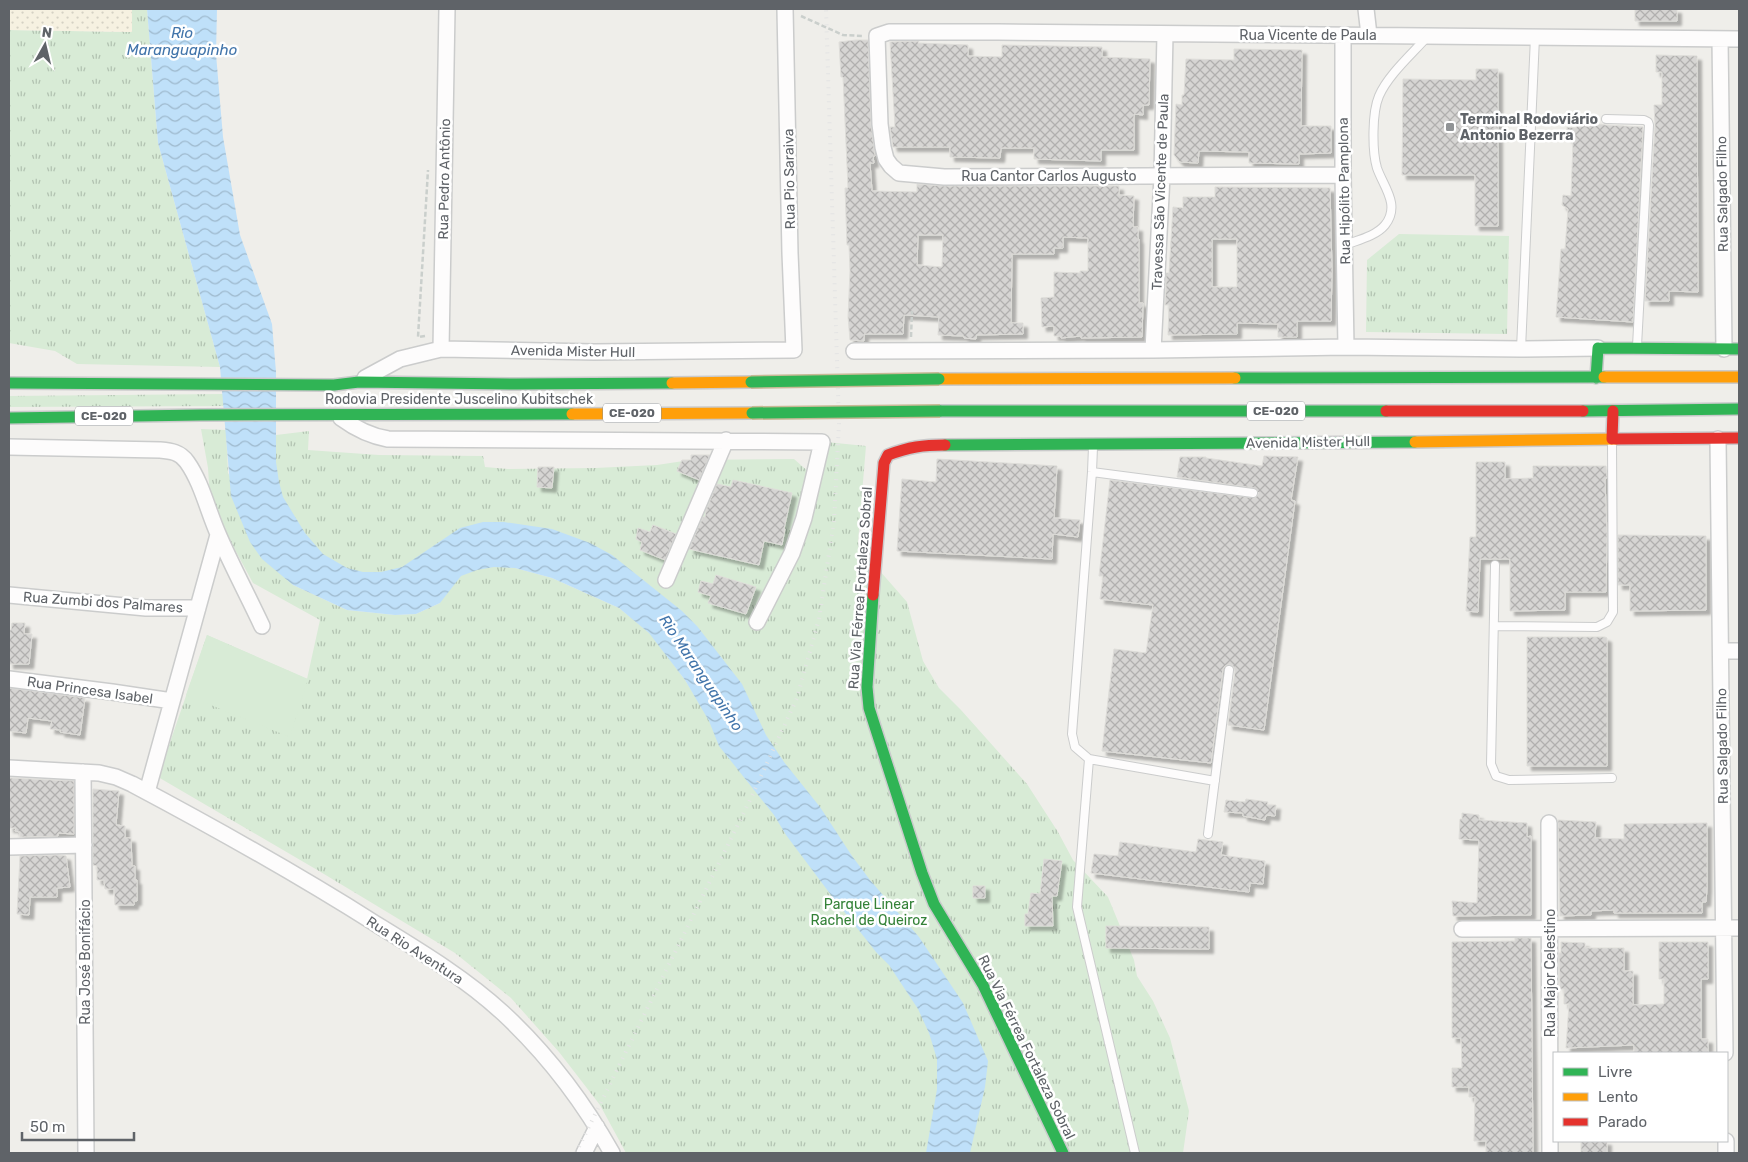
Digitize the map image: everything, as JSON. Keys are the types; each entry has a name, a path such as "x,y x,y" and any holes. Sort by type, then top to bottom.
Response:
{"main road":[{"path":"1596,378 1598,348 1739,349"},
{"path":"9,374 51,382"},
{"name":"CE-020","path":"1596,378 1739,377"},
{"name":"Rodovia Presidente Juscelino Kubitschek","path":"9,383 334,385 359,382 516,384 939,380 1596,378"},
{"name":"CE-020","path":"1613,411 1739,409"},
{"name":"Rodovia Presidente Juscelino Kubitschek","path":"9,418 940,410 1613,411"},
{"path":"1612,439 1613,411"},
{"name":"Avenida Mister Hull","path":"884,463 888,455 898,450 922,445 1739,438"},
{"name":"Rua Via Férrea Fortaleza Sobral","path":"884,463 868,661 867,687 869,708 922,873 934,904 983,985 1063,1153"}],"street":[{"name":"Rua Pedro Antônio","path":"441,342 447,9"},
{"path":"1366,9 1369,35"},
{"name":"Rua Pio Saraiva","path":"790,11 794,350"},
{"name":"Rua Vicente de Paula","path":"877,36 889,32 968,32 1739,39"},
{"name":"Travessa São Vicente de Paula","path":"1153,350 1162,176 1165,34"},
{"name":"Rua Hipólito Pamplona","path":"1343,35 1346,347"},
{"name":"Rua Cantor Carlos Augusto","path":"877,36 880,124 883,147 891,166 899,173 944,177 1343,175"},
{"name":"Rua Salgado Filho","path":"1720,39 1724,349"},
{"name":"Avenida Mister Hull","path":"359,382 400,359 441,342 594,352 794,350"},
{"path":"854,351 1346,347 1598,348"},
{"path":"331,414 361,431 388,439 822,442 804,518 792,553 757,622"},
{"name":"Rua Salgado Filho","path":"1718,439 1721,651 1732,928 1725,1052"},
{"path":"666,580 726,440"},
{"path":"9,447 160,450 178,453 193,472 218,535 262,626"},
{"path":"147,792 218,535"},
{"name":"Rua Zumbi dos Palmares","path":"9,595 146,608 198,608"},
{"path":"1721,651 1739,651"},
{"name":"Rua Princesa Isabel","path":"9,679 112,692 172,702"},
{"name":"Rua Rio Aventura","path":"9,768 99,772 116,777 147,792 321,890 448,969 503,1013 555,1068 597,1126 612,1153"},
{"name":"Rua José Bonifácio","path":"83,772 86,1153"},
{"name":"Rua Major Celestino","path":"1549,823 1550,1153"},
{"path":"9,847 84,845"},
{"path":"1462,928 1732,928"},
{"path":"584,1153 597,1126"}],"lane":[{"path":"1345,245 1378,231 1386,224 1390,215 1389,192 1378,168 1375,152 1375,112 1379,96 1389,80 1429,35"},
{"path":"1521,349 1535,36"},
{"path":"1606,119 1644,120 1649,125 1637,348"},
{"path":"1495,626 1597,626 1607,622 1613,612 1612,439"},
{"path":"1093,445 1072,734 1075,747 1089,759 1215,781"},
{"path":"1092,472 1253,493"},
{"path":"1495,565 1491,764 1496,776 1509,780 1612,778"},
{"path":"1208,834 1230,670"},
{"path":"1089,759 1077,907 1134,1153"}],"path":[{"path":"790,11 843,35 877,36"},
{"path":"428,168 418,337 441,342"},
{"path":"911,351 912,310"}],"green space":[{"path":"132,9 147,9 158,143 220,367 77,364 55,351 9,343 9,30 131,32"},
{"path":"1399,234 1509,236 1507,334 1366,332 1367,260"},
{"path":"223,394 224,406 9,407 9,396"},
{"name":"Parque Linear Rachel de Queiroz","path":"201,429 226,430 228,473 293,585 347,610 395,615 416,614 440,603 332,568 258,495 276,451 276,435 309,431 308,450 379,455 483,456 485,467 508,469 657,465 690,460 794,459 818,480 826,442 866,446 858,542 865,554 907,602 923,661 939,688 1027,784 1058,832 1073,860 1108,897 1134,960 1137,976 1153,1001 1170,1038 1189,1111 1183,1153 626,1153 600,1105 559,1052 511,998 455,953 158,777 207,635 307,679 320,620 253,583 210,499 208,468","holes":["498,566 587,568 714,693 704,711 685,680 650,633 619,608 552,578 515,568"]},
{"path":"207,635 308,679 290,737 186,695"}],"sand":[{"path":"9,9 132,9 132,32 9,30"}],"water":[{"name":"Rio Maranguapinho","path":"147,9 217,9 216,54 223,137 240,235 272,324 276,372 276,462 279,482 283,497 305,533 323,554 347,568 363,572 381,572 402,567 460,528 483,522 504,522 552,529 590,543 612,555 682,611 697,626 742,684 766,735 784,762 820,807 870,880 919,937 963,1003 988,1061 985,1087 970,1153 926,1153 937,1089 937,1059 929,1033 918,1009 889,965 876,952 831,895 786,835 774,815 719,746 709,721 685,680 649,633 619,608 552,578 515,568 494,567 477,570 461,576 440,603 416,614 395,615 347,610 293,585 262,559 250,542 231,496 220,367 158,143"}],"building":[{"path":"1635,9 1677,9 1677,21 1635,21"},
{"path":"868,40 871,124 875,156 873,156 874,163 870,163 872,191 917,192 917,184 944,186 1119,186 1119,195 1134,196 1133,227 1138,227 1139,239 1139,303 1143,303 1142,337 1081,338 1081,336 1061,338 1061,336 1054,336 1054,326 1042,327 1041,298 1054,297 1054,272 1080,273 1080,271 1088,271 1088,238 1063,237 1063,248 1054,248 1054,254 1012,254 1011,323 1023,323 1023,334 976,335 976,339 964,338 964,336 938,335 939,317 904,315 903,334 864,334 864,341 850,340 848,317 850,271 845,188 848,188 843,77 841,77 839,42","holes":["918,235 943,235 942,267 917,265"]},
{"path":"919,41 918,43 968,45 968,56 1002,57 1002,45 1102,47 1102,57 1150,59 1149,105 1143,105 1143,115 1134,114 1134,150 1101,150 1101,161 1034,159 1034,148 1001,148 1000,158 950,157 950,147 893,147 890,127 895,127 890,42"},
{"path":"1234,49 1302,50 1301,126 1331,126 1331,153 1299,154 1299,164 1249,163 1249,152 1199,151 1198,163 1180,162 1178,160 1174,155 1176,104 1182,105 1186,59 1234,60"},
{"path":"1656,55 1697,56 1698,292 1669,291 1669,301 1645,301 1655,125 1654,105 1662,105 1662,72 1656,72"},
{"name":"Terminal Rodoviário Antonio Bezerra","path":"1476,69 1498,69 1498,226 1475,226 1475,175 1402,175 1403,79 1476,80"},
{"path":"1577,119 1597,121 1597,124 1643,127 1633,322 1556,317 1561,249 1565,249 1568,209 1562,205 1563,195 1571,196 1573,142 1567,137 1567,127 1576,128"},
{"path":"1215,187 1330,188 1331,321 1297,321 1297,337 1278,337 1278,324 1237,323 1237,334 1168,335 1169,305 1165,305 1166,273 1169,273 1173,207 1183,208 1183,197 1215,197","holes":["1212,239 1237,239 1237,287 1212,287"]},
{"path":"691,455 710,455 699,480 677,471 682,460 691,460"},
{"path":"1264,456 1298,457 1291,500 1295,501 1264,730 1228,725 1235,671 1233,666 1229,664 1223,669 1211,763 1102,751 1114,649 1146,653 1153,605 1100,599 1103,576 1099,576 1110,480 1255,498 1259,493 1254,488 1177,477 1180,457 1206,457 1262,466"},
{"path":"937,459 1057,466 1054,518 1080,520 1078,537 1053,534 1052,559 897,551 902,479 936,482"},
{"path":"1476,462 1505,462 1505,479 1533,478 1533,466 1606,466 1606,592 1565,592 1565,610 1510,611 1510,559 1480,559 1478,612 1466,611 1470,537 1476,537"},
{"path":"538,467 554,467 552,488 537,487"},
{"path":"733,480 792,493 782,545 764,541 759,565 689,549 703,517 705,517 717,484 731,487"},
{"path":"653,525 676,534 665,560 640,550 642,542 636,539 638,528 650,532"},
{"path":"1618,535 1706,536 1706,610 1630,611 1630,585 1618,585"},
{"path":"716,575 756,587 746,614 708,603 711,596 698,592 701,581 713,584"},
{"path":"12,623 25,623 24,634 32,634 29,664 9,664 9,630 11,630"},
{"path":"1527,637 1607,638 1607,766 1527,766"},
{"path":"9,688 85,698 80,735 50,729 52,721 28,718 26,733 9,731"},
{"path":"9,778 74,781 74,834 58,833 58,836 20,837 20,832 15,831 16,828 9,828"},
{"path":"93,789 119,791 116,825 125,826 125,838 131,838 132,866 135,866 135,880 137,880 137,901 134,901 134,905 115,905 114,889 105,889 104,880 97,880 97,866 93,865"},
{"path":"1246,799 1268,802 1267,805 1276,805 1275,816 1266,815 1265,820 1243,816 1243,813 1224,812 1226,800 1245,802"},
{"path":"1462,813 1479,815 1479,820 1527,823 1527,837 1531,836 1531,915 1453,916 1452,901 1477,903 1479,840 1459,839"},
{"path":"1558,820 1596,822 1595,838 1624,839 1624,824 1707,823 1707,888 1706,902 1702,902 1702,913 1614,913 1614,910 1591,911 1591,915 1560,916"},
{"path":"1198,839 1223,842 1221,855 1265,861 1263,884 1250,883 1249,892 1091,873 1094,854 1118,856 1120,842 1196,852"},
{"path":"20,856 66,856 70,887 57,888 57,897 30,897 29,915 17,914"},
{"path":"1044,859 1062,861 1057,896 1052,896 1053,926 1025,926 1025,914 1028,914 1031,893 1040,894"},
{"path":"973,886 985,886 985,898 973,898"},
{"path":"1106,926 1209,927 1209,949 1106,948"},
{"path":"1515,938 1531,938 1533,1153 1486,1153 1486,1141 1474,1141 1475,1097 1469,1097 1469,1087 1452,1087 1452,1068 1462,1068 1461,1038 1452,1038 1452,942 1515,941"},
{"path":"1561,942 1585,943 1585,948 1624,948 1624,971 1633,971 1633,1005 1664,1004 1664,979 1659,979 1659,942 1708,942 1708,979 1701,979 1701,1039 1708,1039 1708,1052 1634,1052 1634,1045 1566,1048 1569,1004 1564,1004 1564,989 1560,989 1559,953 1561,953"},
{"path":"1581,1142 1607,1142 1607,1153 1581,1153"}],"railway":[{"path":"576,1153 751,798 797,698 819,619 834,521 839,424 826,9"}],"traffic: fast":[{"path":"1598,348 1739,349"},
{"path":"1596,378 1598,348"},
{"path":"1235,378 1604,377"},
{"path":"751,382 939,379"},
{"path":"9,383 334,385 359,382 672,383"},
{"path":"1583,411 1739,409"},
{"path":"940,411 1386,411"},
{"path":"752,413 940,411"},
{"path":"9,418 200,415 572,414"},
{"path":"945,445 1415,442"},
{"path":"873,595 867,687 869,708 922,873 934,904 983,985 1063,1153"}],"traffic: slow":[{"path":"1604,377 1739,377"},
{"path":"939,379 1235,378"},
{"path":"672,383 751,382"},
{"path":"572,414 752,413"},
{"path":"1415,442 1616,439"}],"traffic: jam":[{"path":"1386,411 1583,411"},
{"path":"1612,439 1613,411"},
{"path":"1616,439 1739,438"},
{"path":"873,595 884,463 888,455 909,448 945,445"}],"place":[{"name":"Terminal Rodoviário Antonio Bezerra","path":"1450,127"}]}
